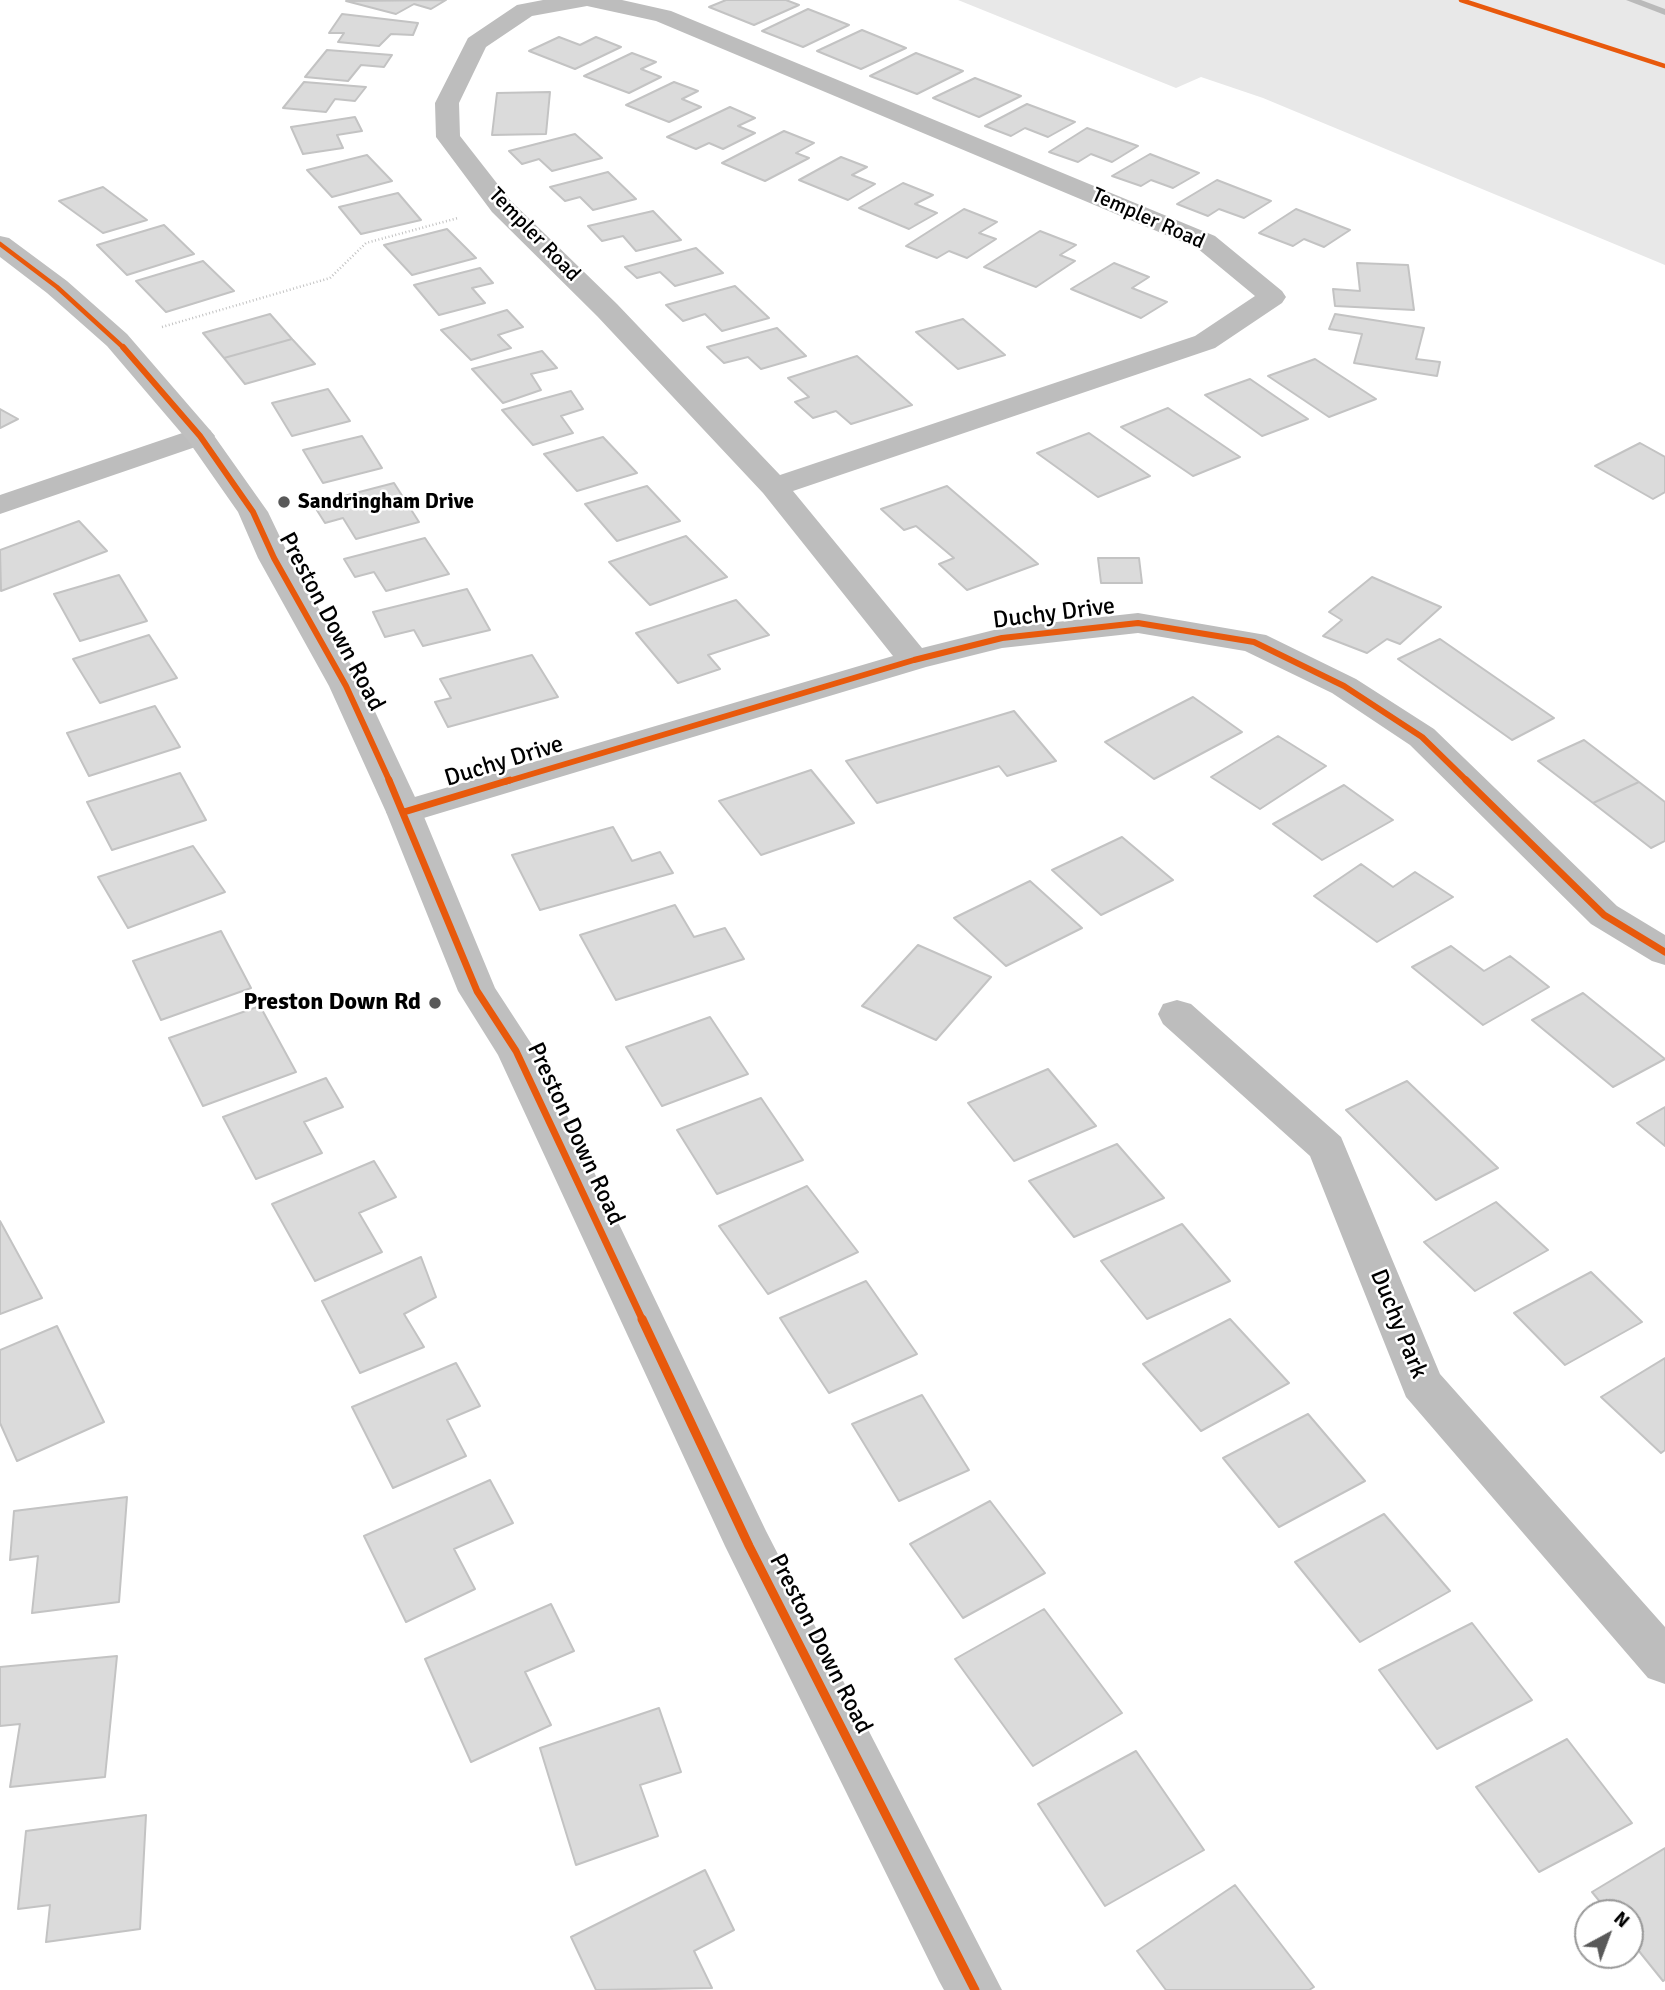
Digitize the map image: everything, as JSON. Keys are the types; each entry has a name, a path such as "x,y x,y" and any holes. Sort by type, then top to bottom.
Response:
{"street":[{"name":"Templer Road","path":"583,0 525,10 476,43 447,103 448,137 501,206 607,310 774,487 914,660"},
{"name":"Templer Road","path":"591,0 663,16 1206,242 1272,296 1205,342 774,487"},
{"name":"Preston Down Road","path":"0,244 57,287 117,340 200,436 253,512 274,558 346,686 404,812 477,991 516,1051 749,1546 958,1962 975,1990"},
{"path":"0,505 200,436"},
{"name":"Duchy Drive","path":"404,812 914,660 1002,638 1138,623 1255,642 1344,686 1422,737 1604,915 1665,952"},
{"name":"Duchy Park","path":"1177,1014 1327,1148 1422,1384 1665,1662"}],"path":[{"path":"117,340 330,278 366,243 501,206"}],"shaded area":[{"path":"958,0 1665,0 1665,265 1263,98 1201,77 1176,88"}],"building":[{"path":"446,0 431,9 414,4 396,14 346,1"},
{"path":"726,0 786,0 799,5 754,25 709,7"},
{"path":"808,9 849,25 803,47 762,31"},
{"path":"342,14 418,23 413,35 391,34 379,46 338,42 344,33 329,33"},
{"path":"862,30 906,48 861,69 817,51"},
{"path":"559,37 580,45 596,37 621,47 575,69 529,51"},
{"path":"327,50 392,55 384,67 361,65 348,81 305,77"},
{"path":"632,53 656,62 641,69 661,77 629,93 584,76"},
{"path":"916,53 963,71 917,94 870,76"},
{"path":"975,78 1021,96 979,117 933,98"},
{"path":"304,82 366,87 355,101 335,99 326,112 283,108"},
{"path":"674,82 698,91 682,99 701,107 669,122 626,105"},
{"path":"550,92 546,134 492,135 497,93"},
{"path":"1027,104 1075,122 1048,137 1025,128 1011,136 985,126"},
{"path":"730,107 755,118 738,126 755,133 723,149 709,143 696,149 667,137"},
{"path":"355,117 362,131 337,135 343,148 303,154 291,127"},
{"path":"1087,128 1138,146 1112,162 1091,154 1078,162 1049,152"},
{"path":"784,131 814,143 796,153 809,158 765,181 722,163"},
{"path":"575,134 602,158 552,171 539,159 522,164 509,151"},
{"path":"1150,154 1199,173 1173,188 1151,180 1141,186 1112,176"},
{"path":"367,155 392,181 332,197 307,170"},
{"path":"841,157 867,167 852,175 875,184 848,200 799,180"},
{"path":"608,172 636,199 593,210 580,197 565,201 550,187"},
{"path":"1217,180 1271,201 1244,218 1219,209 1208,216 1177,204"},
{"path":"903,183 933,195 915,204 937,213 909,229 859,208"},
{"path":"103,187 147,220 103,233 59,201"},
{"path":"398,193 421,220 361,234 339,207"},
{"path":"964,209 997,222 979,233 996,239 967,258 949,251 937,258 906,246"},
{"path":"1296,209 1350,230 1324,247 1304,239 1293,246 1259,233"},
{"path":"653,211 681,240 636,251 623,236 602,241 588,226"},
{"path":"164,225 194,254 127,275 97,245"},
{"path":"447,229 476,258 412,275 384,245"},
{"path":"1040,231 1076,245 1060,255 1075,261 1036,287 984,267"},
{"path":"696,248 723,273 675,286 660,272 637,278 625,267"},
{"path":"203,261 234,291 166,312 136,281"},
{"path":"1114,263 1149,277 1132,288 1167,302 1141,318 1071,289"},
{"path":"1357,263 1408,265 1414,310 1335,306 1333,289 1360,291"},
{"path":"480,268 493,283 472,288 485,303 439,315 414,285"},
{"path":"735,286 769,318 722,331 705,314 683,321 666,305"},
{"path":"507,310 523,327 498,335 511,348 471,360 441,330"},
{"path":"270,314 292,339 224,358 203,333"},
{"path":"1335,314 1424,328 1416,359 1440,362 1437,376 1354,363 1362,334 1329,329"},
{"path":"963,319 1005,355 958,369 916,332"},
{"path":"777,328 806,356 761,369 748,357 724,363 707,347"},
{"path":"292,339 315,364 245,384 224,358"},
{"path":"542,351 557,368 531,374 541,390 503,403 472,369"},
{"path":"857,356 912,405 851,424 836,411 813,418 795,402 809,397 788,378"},
{"path":"1315,359 1376,399 1329,417 1268,376"},
{"path":"1250,379 1308,419 1262,436 1205,395"},
{"path":"328,389 350,421 292,436 272,403"},
{"path":"571,391 583,409 561,416 573,433 533,445 502,410"},
{"path":"1168,408 1240,457 1193,476 1121,427"},
{"path":"0,409 18,419 0,428"},
{"path":"1089,433 1150,476 1098,497 1037,453"},
{"path":"362,436 382,468 323,483 303,450"},
{"path":"603,437 637,473 577,491 544,454"},
{"path":"1640,443 1665,457 1665,492 1653,499 1595,466"},
{"path":"394,483 419,522 356,539 343,518 325,523 313,504"},
{"path":"647,486 680,521 617,541 585,504"},
{"path":"947,486 1038,564 967,590 939,564 954,558 916,526 904,530 881,509"},
{"path":"79,521 107,551 1,591 0,550"},
{"path":"686,536 727,577 650,605 609,562"},
{"path":"425,538 449,574 386,591 374,572 355,577 344,559"},
{"path":"1098,558 1139,558 1142,583 1101,583"},
{"path":"119,575 147,621 80,641 54,594"},
{"path":"1372,577 1441,607 1400,644 1387,639 1367,653 1323,636 1342,620 1329,612"},
{"path":"467,589 490,630 423,646 414,630 385,637 373,612"},
{"path":"736,600 769,635 708,655 720,669 678,683 636,633"},
{"path":"149,635 177,678 100,703 73,659"},
{"path":"1440,639 1554,718 1512,740 1398,659"},
{"path":"532,655 558,697 448,727 435,702 451,698 440,679"},
{"path":"1193,697 1242,732 1154,779 1105,742"},
{"path":"155,706 180,747 89,776 67,733"},
{"path":"1014,711 1056,761 1007,776 999,766 877,803 846,761"},
{"path":"1278,736 1326,766 1260,809 1211,777"},
{"path":"1584,740 1639,782 1593,803 1538,761"},
{"path":"811,770 854,823 761,855 719,801"},
{"path":"180,773 206,820 112,850 87,802"},
{"path":"1639,782 1665,802 1665,841 1651,848 1593,803"},
{"path":"1344,785 1393,820 1322,860 1273,824"},
{"path":"613,827 632,861 660,852 673,873 540,910 512,855"},
{"path":"1122,837 1173,880 1101,915 1052,870"},
{"path":"193,846 225,892 128,928 98,877"},
{"path":"1361,864 1393,887 1415,872 1453,897 1377,942 1314,896"},
{"path":"1030,881 1082,928 1006,966 954,918"},
{"path":"675,905 694,937 725,928 744,959 616,1000 580,935"},
{"path":"221,931 251,988 161,1020 133,961"},
{"path":"918,945 991,977 936,1040 862,1006"},
{"path":"1451,946 1484,971 1510,956 1549,987 1483,1025 1412,967"},
{"path":"1583,993 1665,1059 1613,1087 1532,1020"},
{"path":"260,1006 296,1072 203,1106 169,1038"},
{"path":"710,1017 748,1074 662,1106 626,1047"},
{"path":"1048,1069 1096,1126 1014,1161 968,1103"},
{"path":"326,1078 343,1107 304,1122 322,1153 256,1179 223,1117"},
{"path":"1407,1081 1498,1168 1436,1200 1346,1110"},
{"path":"761,1098 803,1160 717,1194 677,1130"},
{"path":"1665,1107 1665,1146 1637,1123"},
{"path":"1117,1144 1164,1198 1074,1237 1029,1181"},
{"path":"374,1161 396,1197 359,1213 382,1252 315,1281 272,1204"},
{"path":"807,1186 858,1252 768,1294 719,1226"},
{"path":"1496,1202 1548,1250 1475,1291 1424,1242"},
{"path":"0,1221 42,1298 0,1314"},
{"path":"1182,1224 1230,1281 1147,1319 1101,1261"},
{"path":"421,1257 436,1297 404,1314 424,1347 360,1373 322,1301"},
{"path":"1591,1272 1642,1322 1565,1365 1514,1313"},
{"path":"866,1281 917,1354 829,1393 780,1318"},
{"path":"1230,1319 1289,1383 1201,1431 1143,1364"},
{"path":"57,1326 104,1422 17,1461 0,1423 0,1350"},
{"path":"1665,1358 1665,1450 1661,1453 1601,1397"},
{"path":"456,1363 480,1406 447,1420 466,1456 393,1488 352,1407"},
{"path":"922,1395 969,1470 899,1501 852,1424"},
{"path":"1308,1414 1365,1481 1279,1527 1223,1458"},
{"path":"490,1480 513,1523 454,1549 475,1589 406,1622 364,1536"},
{"path":"127,1497 119,1602 32,1613 38,1556 10,1560 14,1511"},
{"path":"990,1501 1045,1573 963,1618 910,1544"},
{"path":"1384,1514 1450,1591 1360,1642 1295,1562"},
{"path":"551,1604 574,1651 525,1672 551,1725 471,1762 425,1659"},
{"path":"1044,1609 1122,1713 1033,1766 955,1659"},
{"path":"1472,1623 1532,1700 1437,1749 1379,1670"},
{"path":"117,1656 105,1777 10,1787 20,1724 0,1726 0,1667"},
{"path":"659,1708 681,1772 640,1785 658,1836 576,1865 540,1748"},
{"path":"1567,1739 1632,1823 1539,1872 1476,1787"},
{"path":"1136,1751 1204,1850 1105,1906 1038,1804"},
{"path":"146,1815 140,1929 46,1942 50,1905 18,1909 26,1831"},
{"path":"1665,1848 1665,1980 1663,1981 1644,1957 1644,1899 1598,1899 1592,1892"},
{"path":"705,1870 734,1930 694,1951 712,1988 596,1990 571,1937"},
{"path":"1235,1885 1314,1987 1309,1990 1166,1990 1137,1951"}],"waterway":[{"path":"1631,0 1665,12"}],"cycle path":[{"path":"1461,0 1665,66"},
{"path":"0,244 57,287 117,340 200,436 253,512 274,558 346,686 404,812 477,991 516,1051 749,1546 958,1962 975,1990"},
{"path":"404,812 914,660 1002,638 1138,623 1254,642 1344,686 1422,737 1604,915 1665,952"}],"place":[{"name":"Sandringham Drive","path":"284,502"},
{"name":"Preston Down Rd","path":"435,1003"}]}
